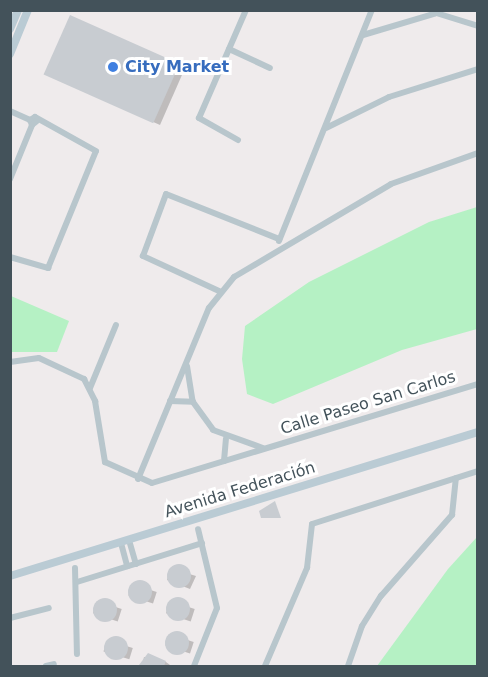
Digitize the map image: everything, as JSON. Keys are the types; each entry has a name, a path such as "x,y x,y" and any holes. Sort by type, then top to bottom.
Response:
{"main road":[{"path":"10,29 23,13"},
{"path":"10,54 23,13"},
{"name":"Avenida Federación","path":"10,576 477,432"}],"street":[{"path":"238,140 199,118 246,10"},
{"path":"276,250 372,10"},
{"path":"363,35 433,12 477,26"},
{"path":"229,49 270,68"},
{"path":"326,128 389,97 477,69"},
{"path":"10,111 96,151 48,268 10,257"},
{"path":"10,179 33,122"},
{"path":"116,325 90,388 105,462 138,479 219,291 276,250 391,184 477,153"},
{"path":"219,291 142,256 166,194 279,239"},
{"path":"10,362 25,356 58,363 90,388"},
{"path":"187,361 193,402 226,439 224,461"},
{"name":"Calle Paseo San Carlos","path":"138,479 156,483 477,384"},
{"path":"170,401 193,402"},
{"name":"Calle Paseo San Carlos","path":"226,439 266,449"},
{"path":"265,666 307,568 312,524 477,471"},
{"path":"348,666 362,626 381,596 452,515 456,478"},
{"path":"194,666 217,608 198,529"},
{"path":"125,541 136,564"},
{"path":"125,541 127,566"},
{"path":"77,582 202,543"},
{"path":"75,568 77,582 76,654"},
{"path":"10,618 49,608"},
{"path":"46,666 54,664"}],"green space":[{"path":"477,207 477,329 402,350 273,404 247,394 242,359 245,326 309,282 429,222"},
{"path":"11,296 69,321 57,352 11,352"},
{"path":"477,537 476,666 377,666 448,569"}],"building":[{"name":"City Market","path":"70,15 180,64 153,123 44,74"},
{"path":"275,501 281,518 261,518 259,511"},
{"path":"179,564 187,568 191,576 187,584 179,588 171,584 167,576 171,568"},
{"path":"140,580 148,584 152,592 148,600 140,604 132,600 128,592 132,584"},
{"path":"178,597 186,601 190,609 186,617 178,621 170,617 166,609 170,601"},
{"path":"105,598 113,602 117,610 113,618 105,622 97,618 93,610 97,602"},
{"path":"177,631 185,635 189,643 185,651 177,655 169,651 165,643 169,635"},
{"path":"116,636 124,640 128,648 124,656 116,660 108,656 104,648 108,640"},
{"path":"148,653 166,661 164,666 139,665"}],"place":[{"name":"City Market","path":"113,67"}]}
